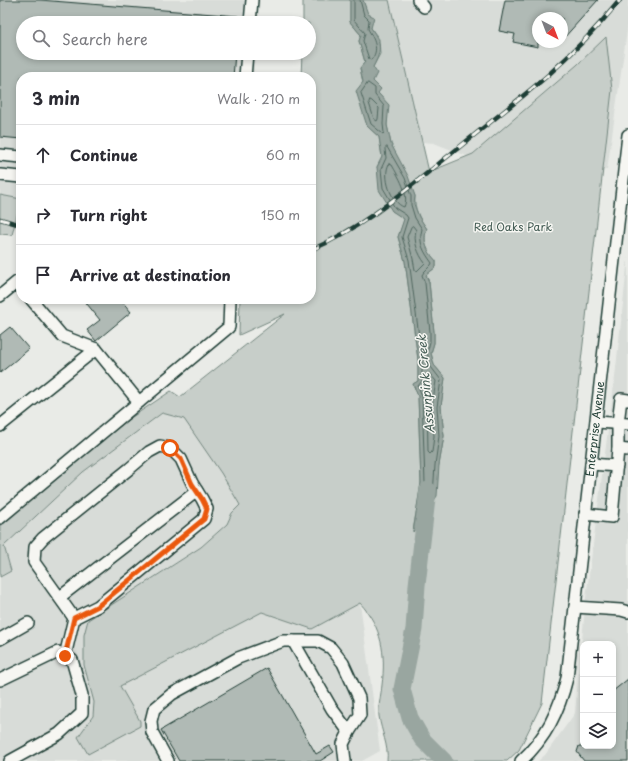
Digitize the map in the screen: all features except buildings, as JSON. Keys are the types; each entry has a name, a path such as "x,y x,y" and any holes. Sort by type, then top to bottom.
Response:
{"street":[{"path":"251,16 252,0"},
{"path":"245,72 246,60"},
{"name":"Enterprise Avenue","path":"525,760 551,721 563,694 566,678 628,135"},
{"path":"0,155 16,157"},
{"path":"0,175 16,177"},
{"path":"0,296 16,283"},
{"path":"35,304 62,336 96,349 139,402"},
{"path":"0,518 229,327 230,304"},
{"path":"0,426 96,349"},
{"path":"585,514 612,517 617,466 623,450 621,399 628,400"},
{"path":"596,422 623,424"},
{"path":"65,656 74,618 34,562 35,547 42,538 149,452 160,446 170,448 181,459 192,484 207,509 204,519 98,606 74,618"},
{"path":"591,464 617,466"},
{"path":"60,597 197,491"},
{"path":"575,607 621,610 628,612"},
{"path":"0,639 28,623"},
{"path":"168,761 152,732 151,721 154,709 172,694 238,658 283,641 318,641 331,648 343,663 359,698 360,716 343,744 345,761"},
{"path":"293,641 332,709 349,732"},
{"path":"0,680 58,652 72,660 82,695 82,714 59,734 10,761"}],"shaded area":[{"path":"0,0 260,0 259,16 16,16 16,60 254,60 253,72 16,72 16,198 0,195"},
{"path":"389,0 628,0 628,24 607,170 477,160 434,143 422,142"},
{"path":"628,257 628,761 538,761 545,755 575,713 580,661 580,749 616,749 616,641 582,641 586,598 615,377"},
{"path":"162,413 185,419 221,473 240,505 232,513 227,524 201,547 88,620 84,665 94,702 93,716 78,737 140,721 119,686 262,612 312,629 360,603 380,751 362,761 0,761 0,577 11,571 4,546 83,472"}],"green space":[{"name":"Red Oaks Park","path":"303,0 350,0 350,22 361,35 359,41 365,62 360,68 363,82 367,126 379,137 382,157 377,167 392,211 405,218 398,237 405,261 418,360 418,381 413,384 418,396 421,483 413,531 439,465 444,436 441,406 445,378 434,365 431,353 434,343 434,332 429,282 426,275 436,267 436,261 426,246 425,238 427,229 418,213 415,205 415,196 391,144 387,125 388,105 378,93 373,81 373,67 380,54 379,39 371,28 363,0 389,0 429,172 473,154 577,65 606,37 612,90 542,703 519,750 507,761 387,761 387,750 379,712 383,674 383,652 378,631 360,603 312,629 262,612 120,686 140,721 140,726 88,754 78,737 93,716 94,702 84,665 84,635 88,620 201,547 227,524 232,513 240,505 221,473 184,419 162,413 83,472 4,546 11,571 0,577 0,526 129,419 171,391 180,397 285,314 239,335 240,304 316,304 316,72 301,72 302,60 316,60 316,16 303,16"},
{"path":"0,195 16,198 16,219 12,235 0,234"}],"water":[{"path":"350,0 363,0 368,14 374,17 371,28 380,47 373,67 377,73 373,81 381,89 378,93 389,105 387,125 391,144 408,176 415,196 414,204 419,217 427,229 425,238 426,246 436,261 436,267 426,275 429,282 434,332 434,343 431,353 434,365 445,378 441,406 444,436 439,465 437,496 413,532 421,483 418,396 413,384 418,381 418,359 405,261 398,237 404,219 392,211 379,190 377,167 382,157 379,137 367,126 356,91 363,82 360,68 365,62 359,41 361,35 350,22"}],"waterway":[{"name":"Assunpink Creek","path":"428,490 417,585 414,629 402,689 410,718 422,739 444,761"}],"railway":[{"path":"316,248 351,229 390,203 547,76 594,30 620,0"},
{"path":"0,219 16,224"}],"route":[{"path":"65,656 74,618 98,606 204,519 207,509 192,484 181,459 170,448"}]}
